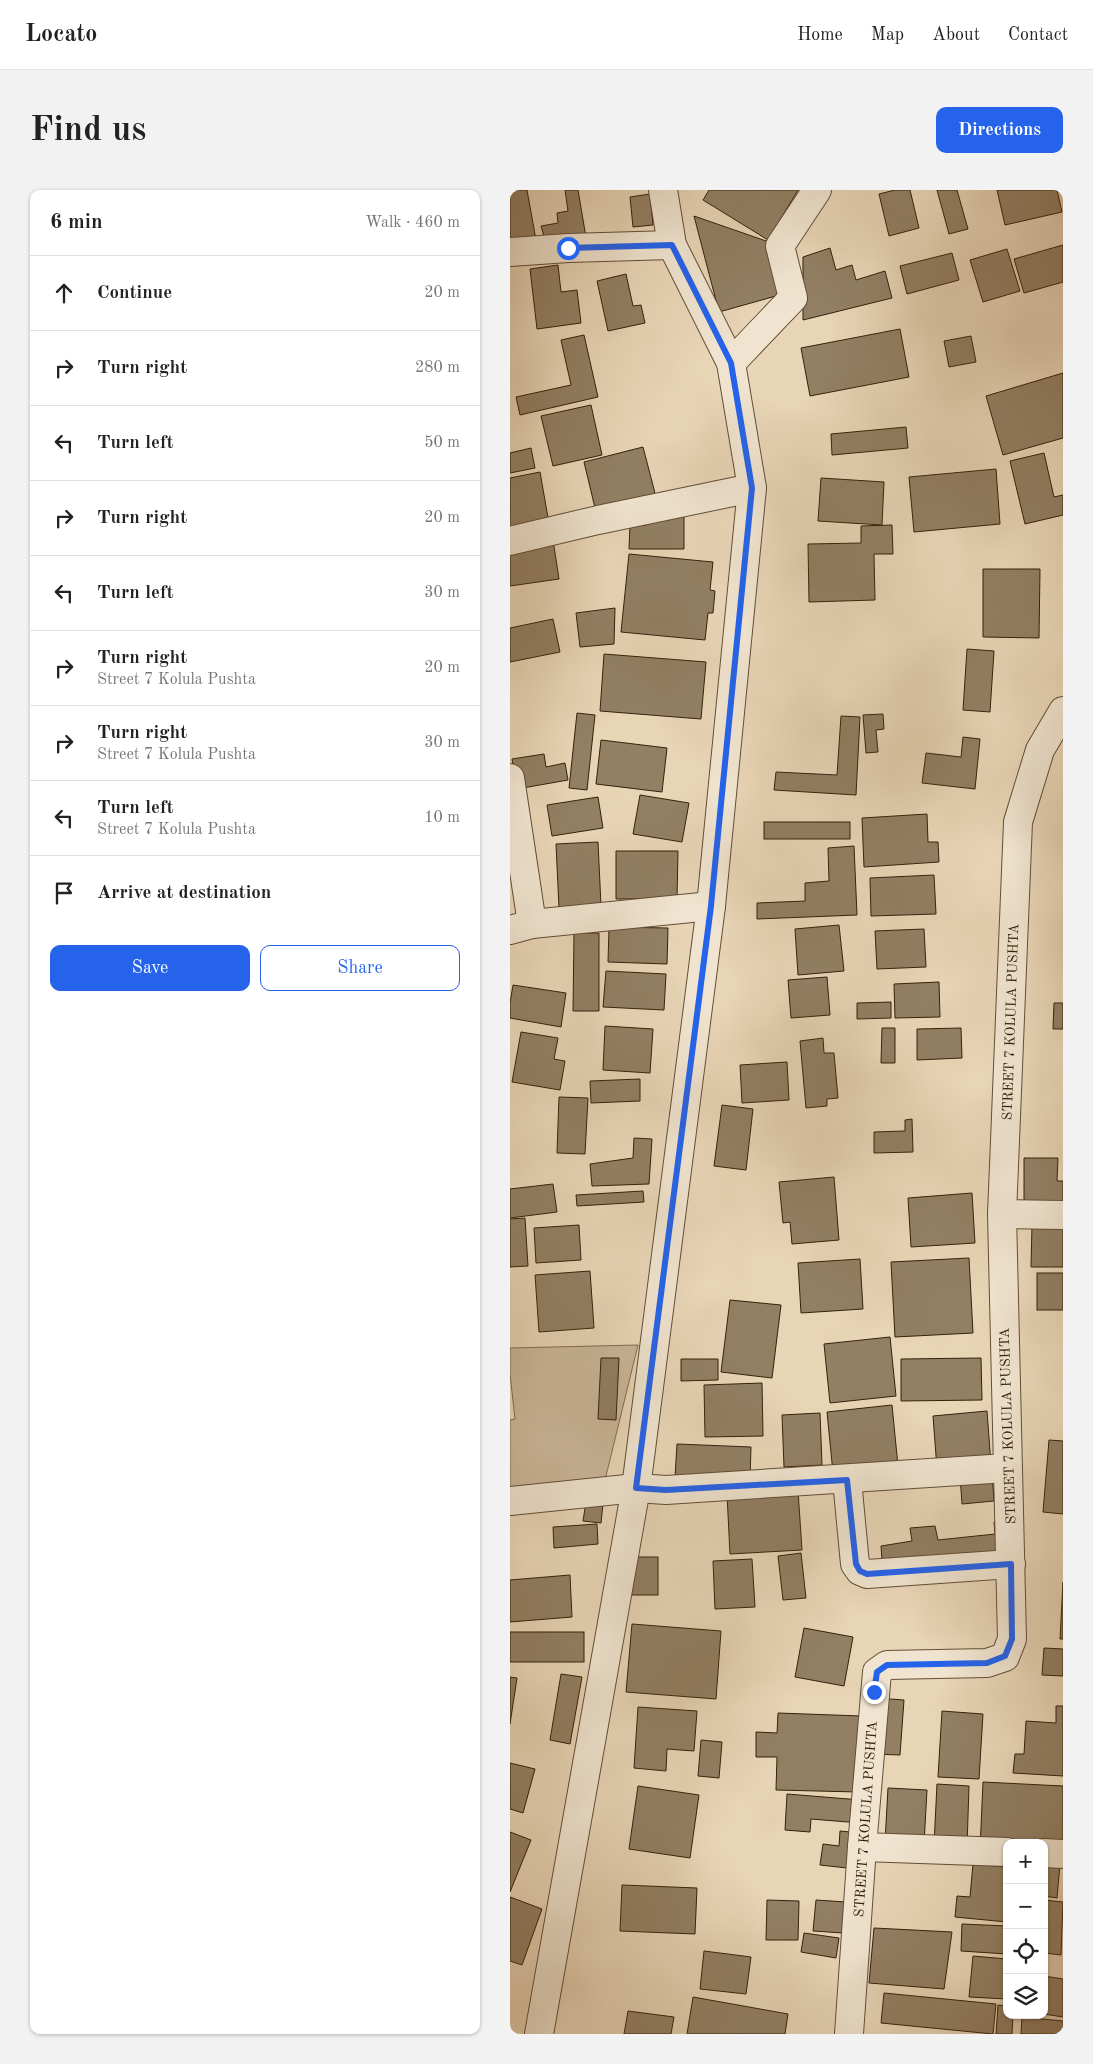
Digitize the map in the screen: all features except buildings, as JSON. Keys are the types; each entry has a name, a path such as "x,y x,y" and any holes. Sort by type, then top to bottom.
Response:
{"street":[{"path":"539,2034 636,1488 711,906 752,488 731,363 672,245 663,190"},
{"path":"731,363 794,298 780,246 817,190"},
{"path":"510,252 672,245"},
{"path":"510,541 598,520 752,488"},
{"name":"STREET 7 KOLULA PUSHTA","path":"849,2034 877,1672 887,1665 987,1663 1005,1656 1012,1639 1002,1214 1018,822 1040,750 1063,711"},
{"path":"510,778 521,927 711,906"},
{"path":"1002,1214 1063,1215"},
{"path":"510,1501 636,1488 666,1490 847,1480 1007,1468"},
{"path":"847,1480 856,1564 860,1571 867,1574 1011,1564"},
{"path":"862,1848 1003,1852"},
{"path":"1048,1853 1063,1854"}],"shaded area":[{"path":"638,1345 605,1480 510,1491 510,1420 515,1419 510,1374 510,1348"}],"route":[{"path":"568,248 672,245 731,363 752,488 711,906 636,1488 666,1490 847,1480 856,1564 860,1571 867,1574 1011,1564 1012,1639 1005,1656 987,1663 887,1665 877,1672 874,1692"}]}
